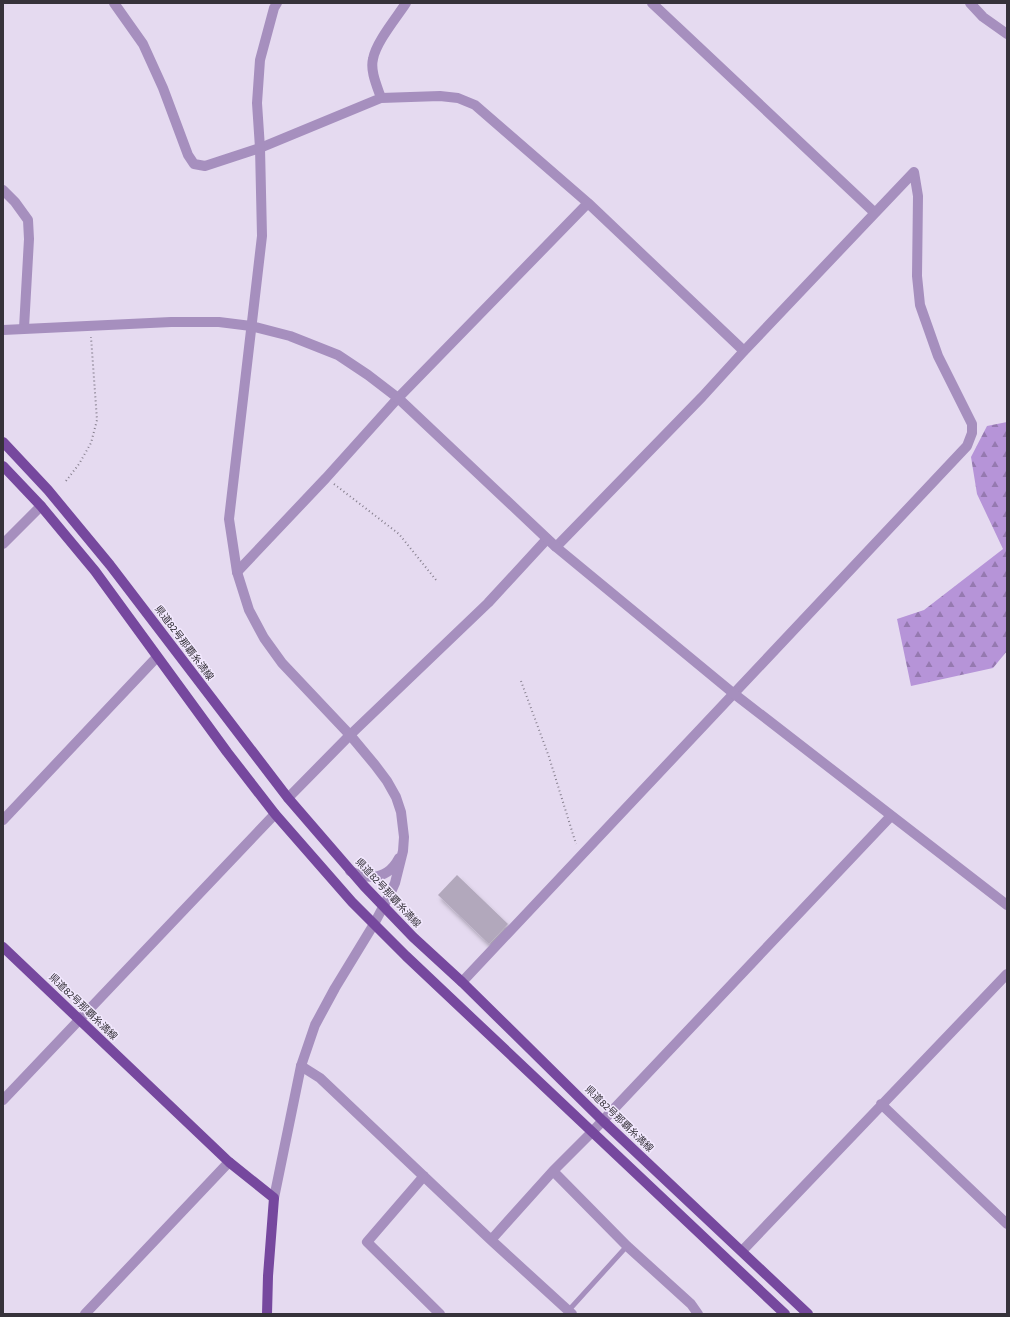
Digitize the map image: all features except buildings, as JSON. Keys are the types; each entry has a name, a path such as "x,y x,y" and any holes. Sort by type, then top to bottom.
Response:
{"main road":[{"name":"県道82号那覇糸満線","path":"4,442 48,490 110,565 288,798 350,871 413,936 462,982 603,1121 808,1314"},
{"path":"3,466 41,506 95,571 157,657 275,814 352,902 785,1314"},
{"name":"県道82号那覇糸満線","path":"3,947 229,1162 274,1198"},
{"path":"267,1314 268,1276 274,1198"}],"street":[{"path":"114,3 143,44 163,88 188,154 194,164 205,166 260,148 381,98 440,96 458,98 475,105 588,204 744,351"},
{"path":"274,1198 301,1066 315,1025 335,988 384,907 395,883 403,851 404,837 401,812 396,797 376,764 282,663 264,638 249,610 237,572 229,520 262,236 260,148 257,103 260,60 276,3"},
{"path":"381,98 373,69 373,58 379,44 406,3"},
{"path":"652,3 876,213"},
{"path":"970,3 983,17 1007,34"},
{"path":"462,982 579,856 967,446 972,433 972,424 938,356 920,305 917,276 918,196 914,172 702,397 556,547"},
{"path":"3,190 15,202 28,220 29,239 24,328"},
{"path":"237,572 326,478 398,398 588,204"},
{"path":"3,330 171,322 219,322 251,326 290,336 338,355 368,375 398,398 556,547 733,693 1007,905"},
{"path":"3,544 41,506"},
{"path":"288,798 350,735 488,604 547,539"},
{"path":"3,820 157,657"},
{"path":"3,1100 275,814"},
{"path":"491,1240 553,1171 603,1121 891,816"},
{"path":"350,871 358,875 378,877 386,874 394,867 403,851"},
{"path":"742,1251 1007,974"},
{"path":"301,1066 320,1078 569,1313"},
{"path":"882,1104 1007,1224"},
{"path":"85,1314 229,1162"},
{"path":"553,1171 627,1246 691,1304 698,1314"},
{"path":"424,1176 367,1242 440,1314"}],"lane":[{"path":"569,1313 627,1246"}],"path":[{"path":"66,481 79,464 91,442 97,420 91,326"},
{"path":"326,478 398,534 436,580"},
{"path":"521,681 549,757 579,856"}],"green space":[{"path":"1007,422 1007,651 993,668 911,686 897,619 924,610 1003,549 977,494 971,457 987,426"}]}
